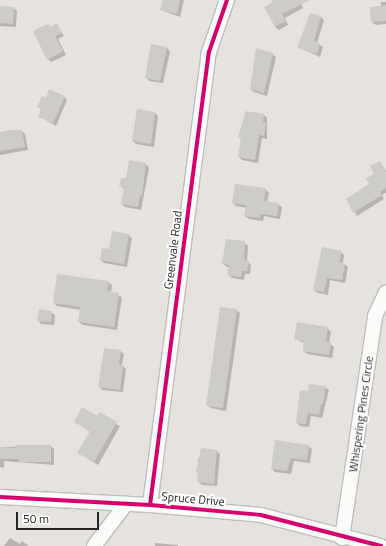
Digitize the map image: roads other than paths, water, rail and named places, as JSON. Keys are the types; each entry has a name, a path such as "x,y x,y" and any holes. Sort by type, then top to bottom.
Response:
{"street":[{"name":"Greenvale Road","path":"150,505 209,52 227,0"},
{"name":"Whispering Pines Circle","path":"342,538 375,316 386,292"},
{"name":"Spruce Drive","path":"0,497 150,505 261,515 342,538 381,546"},
{"path":"94,546 126,504"}]}
